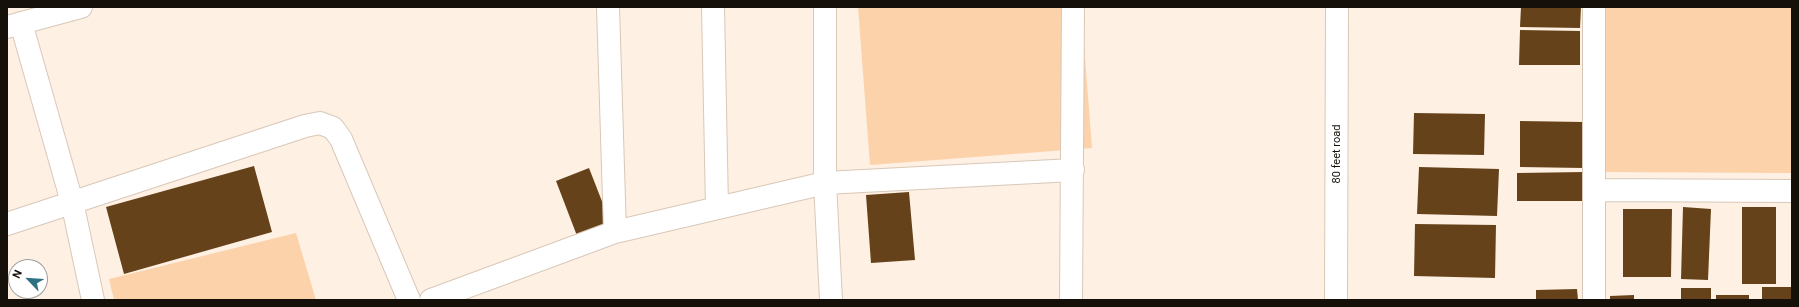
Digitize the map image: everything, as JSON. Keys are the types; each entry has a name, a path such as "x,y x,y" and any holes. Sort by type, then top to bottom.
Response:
{"street":[{"path":"81,7 14,25 72,202 93,300"},
{"path":"608,7 615,232"},
{"path":"713,7 717,208"},
{"path":"825,7 825,183 830,300"},
{"path":"1071,300 1073,7"},
{"name":"80 feet road","path":"1336,300 1337,7"},
{"path":"1594,7 1594,300"},
{"path":"7,224 298,128 320,123 333,128 341,139 409,300"},
{"path":"431,300 615,232 825,183 1073,170"},
{"path":"1594,190 1792,191"}],"shaded area":[{"path":"858,7 1081,7 1092,148 870,165"},
{"path":"1601,7 1792,7 1792,173 1599,172"},
{"path":"296,233 316,300 114,300 109,279"}],"building":[{"path":"1521,7 1581,7 1580,28 1520,27"},
{"path":"1520,30 1580,31 1580,65 1519,65"},
{"path":"1414,113 1485,114 1484,155 1413,154"},
{"path":"1520,121 1584,122 1583,168 1520,167"},
{"path":"254,166 272,232 124,274 106,207"},
{"path":"1419,167 1499,169 1497,216 1417,214"},
{"path":"589,168 612,227 579,241 556,181"},
{"path":"1585,172 1586,201 1517,201 1517,173"},
{"path":"909,192 915,260 871,263 866,195"},
{"path":"1683,207 1711,209 1708,280 1681,279"},
{"path":"1742,207 1776,207 1776,284 1742,284"},
{"path":"1623,209 1672,209 1671,277 1623,277"},
{"path":"1415,224 1496,225 1495,278 1414,276"},
{"path":"1762,287 1792,287 1792,300 1762,300"},
{"path":"1681,288 1711,288 1711,300 1681,300"},
{"path":"1577,289 1578,300 1536,300 1536,290"},
{"path":"1634,295 1634,300 1610,300 1610,296"},
{"path":"1716,295 1749,295 1749,300 1716,300"}]}
